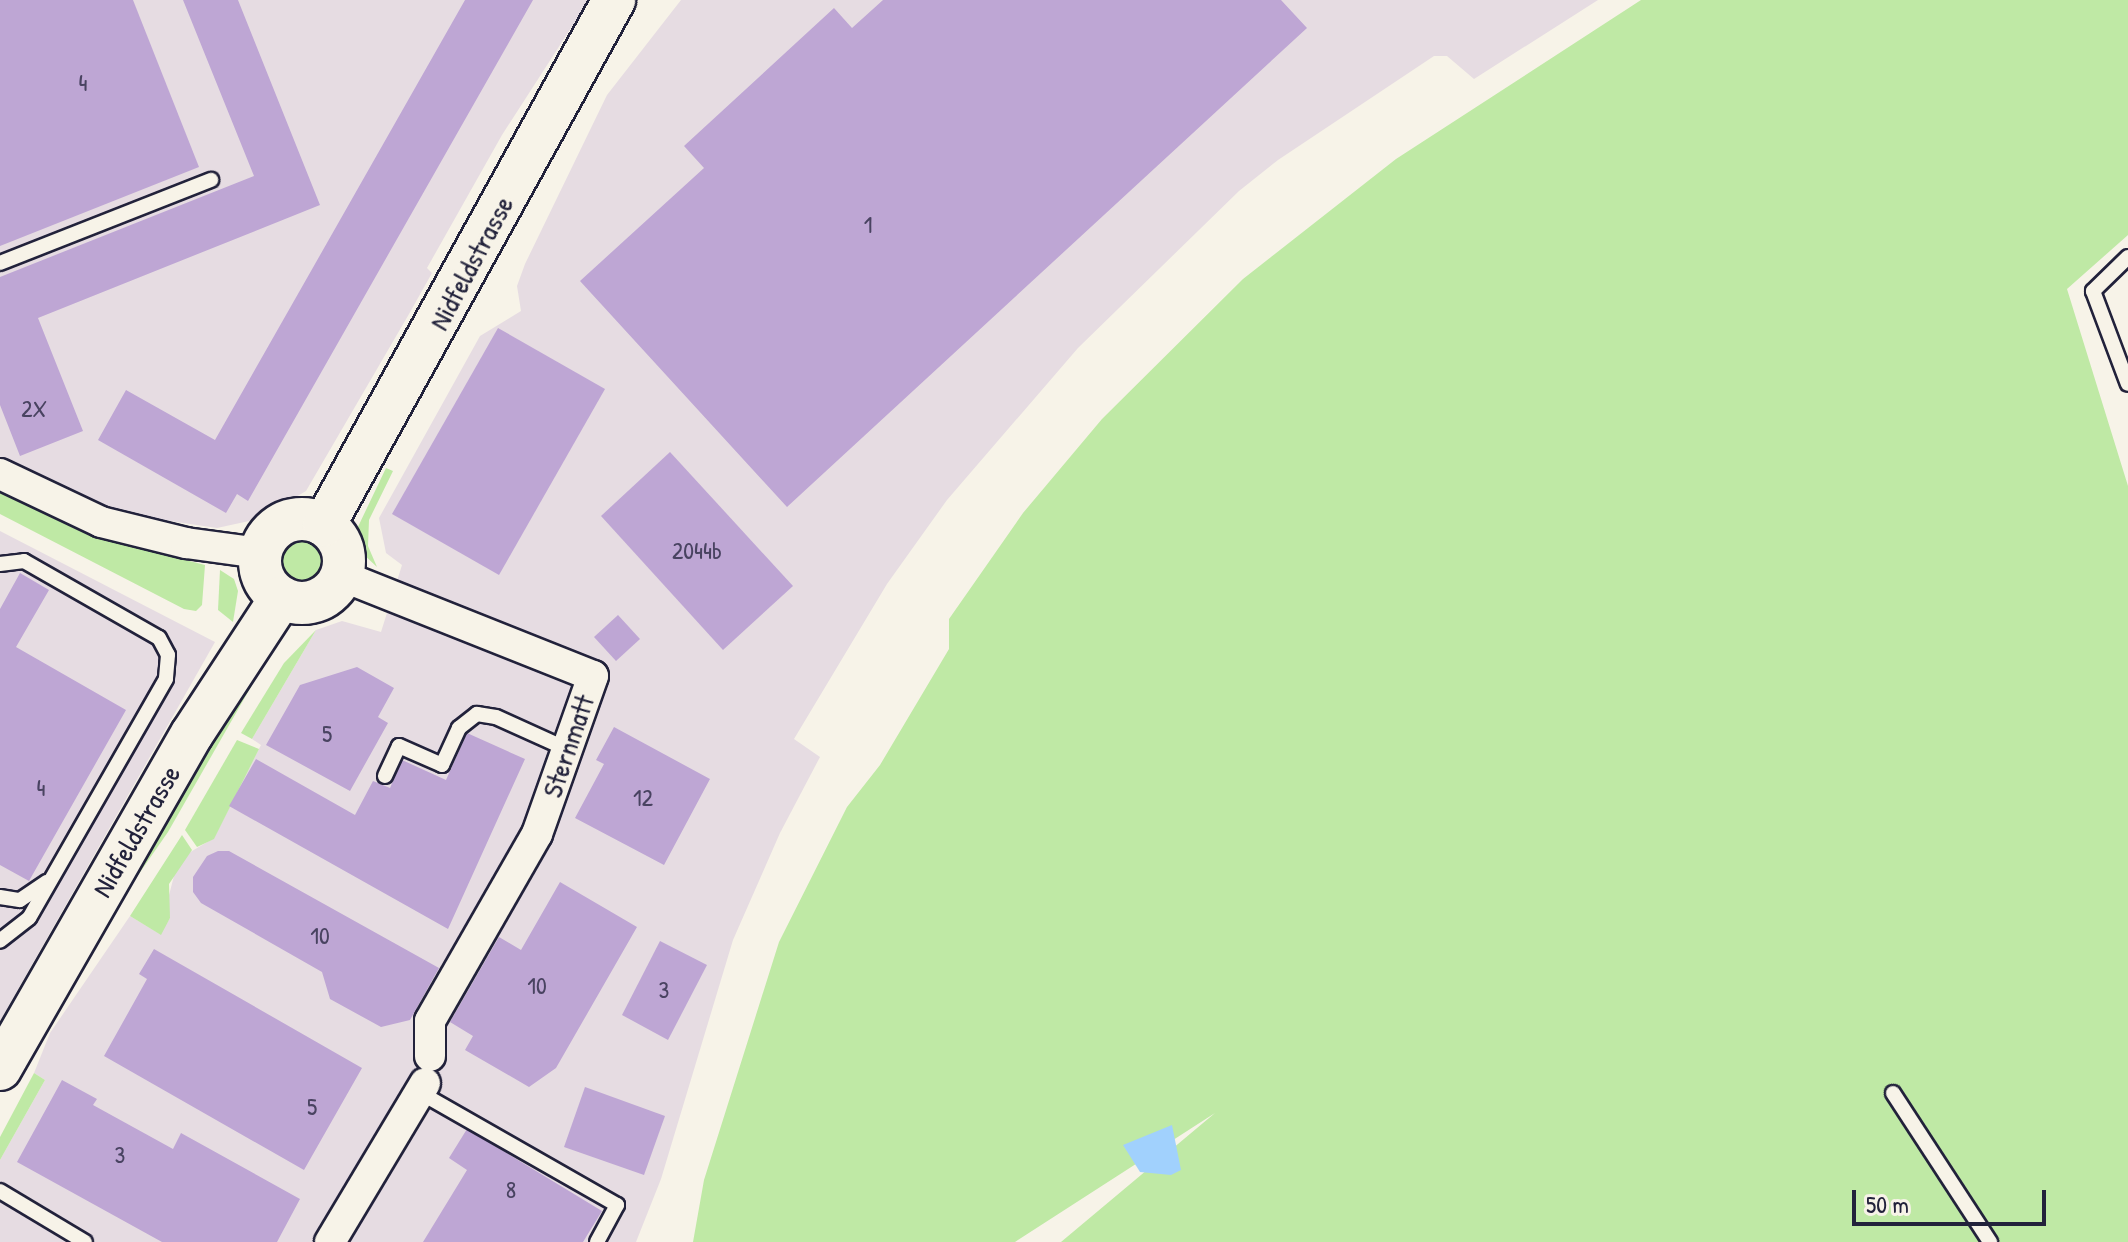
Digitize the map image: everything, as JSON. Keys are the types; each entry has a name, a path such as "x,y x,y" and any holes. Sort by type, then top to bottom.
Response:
{"street":[{"name":"Nidfeldstrasse","path":"324,525 614,0"},
{"path":"0,474 101,522 186,543 260,553"},
{"path":"302,518 324,525 344,553 342,576 316,601 281,598 263,579 260,553 280,524 302,518"},
{"name":"Sternmatt","path":"330,1242 425,1077 430,1021 537,834 593,676 342,576"},
{"name":"Nidfeldstrasse","path":"0,1069 192,734 281,598"}],"lane":[{"path":"0,263 211,180"},
{"path":"2128,257 2093,291 2128,384"},
{"path":"0,564 24,561 159,638 168,655 166,679 29,918 0,941"},
{"path":"385,776 399,746 442,765 459,728 477,714 496,717 567,749"},
{"path":"0,897 20,900 51,880"},
{"path":"425,1077 617,1205 597,1242"},
{"path":"1893,1093 1990,1242"},
{"path":"0,1191 77,1240"}],"shaded area":[{"path":"0,0 589,0 502,135 427,268 432,273 306,491 258,519 217,528 123,514 0,459"},
{"path":"681,0 1598,0 1474,79 1447,56 1434,56 1278,160 1239,191 1078,348 947,500 887,584 794,739 820,757 780,833 733,940 661,1179 636,1242 0,1242 0,1160 45,1080 34,1073 50,1033 130,916 160,934 170,918 167,903 176,868 187,854 214,838 261,745 252,739 316,630 342,621 381,632 402,565 386,553 379,518 480,336 521,311 517,286 525,264 607,95"},
{"path":"0,531 215,642 0,1021"}],"green space":[{"path":"1641,0 2128,0 2128,235 2067,289 2128,486 2128,1242 1061,1242 1215,1113 1015,1242 693,1242 704,1180 779,942 847,807 880,765 949,649 949,619 1023,513 1102,419 1243,279 1396,159"},
{"path":"386,468 393,471 369,520 368,546 377,567 361,552 356,531"},
{"path":"0,490 93,536 205,565 202,605 196,611 184,609 0,514"},
{"path":"301,540 317,547 324,563 317,579 301,586 285,579 278,563 285,547"},
{"path":"220,570 234,579 238,591 233,622 218,610"},
{"path":"316,630 252,739 241,733 284,663"},
{"path":"249,682 252,685 168,832 63,983"},
{"path":"237,740 259,749 214,839 197,847 185,830"},
{"path":"182,835 192,850 169,884 170,918 161,935 130,916"},
{"path":"34,1073 45,1080 0,1160 0,1137"}],"water":[{"path":"1172,1125 1181,1170 1171,1175 1140,1172 1123,1145"}],"building":[{"path":"0,0 133,0 199,167 0,246"},
{"path":"183,0 238,0 320,205 38,318 83,431 20,456 0,405 0,277 254,176"},
{"path":"465,0 533,0 248,501 237,494 226,513 98,440 126,390 215,440"},
{"path":"883,0 1281,0 1307,28 787,507 580,281 704,168 684,146 834,8 852,28"},
{"path":"498,328 605,389 499,575 392,514"},
{"path":"670,452 793,586 723,650 601,516"},
{"path":"20,573 49,590 16,647 126,710 29,881 0,865 0,609"},
{"path":"618,615 640,639 616,661 594,637"},
{"path":"357,667 394,688 378,717 388,723 350,791 266,745 300,685"},
{"path":"614,727 710,779 664,865 575,818 604,764 596,760"},
{"path":"467,733 525,759 448,929 229,806 256,759 355,815 373,781 390,788 402,760 446,780"},
{"path":"218,851 229,851 439,968 410,1020 381,1027 330,999 322,972 201,903 193,892 193,877 207,856"},
{"path":"560,882 637,927 556,1068 529,1087 465,1050 473,1036 450,1022 499,937 521,950"},
{"path":"660,941 707,965 668,1040 622,1015"},
{"path":"154,949 362,1068 304,1170 104,1056 147,979 139,974"},
{"path":"62,1080 97,1099 93,1105 173,1149 181,1133 300,1199 277,1242 162,1242 17,1162"},
{"path":"585,1087 665,1116 644,1175 564,1147"},
{"path":"467,1129 602,1211 583,1242 423,1242 467,1170 449,1158"}]}
